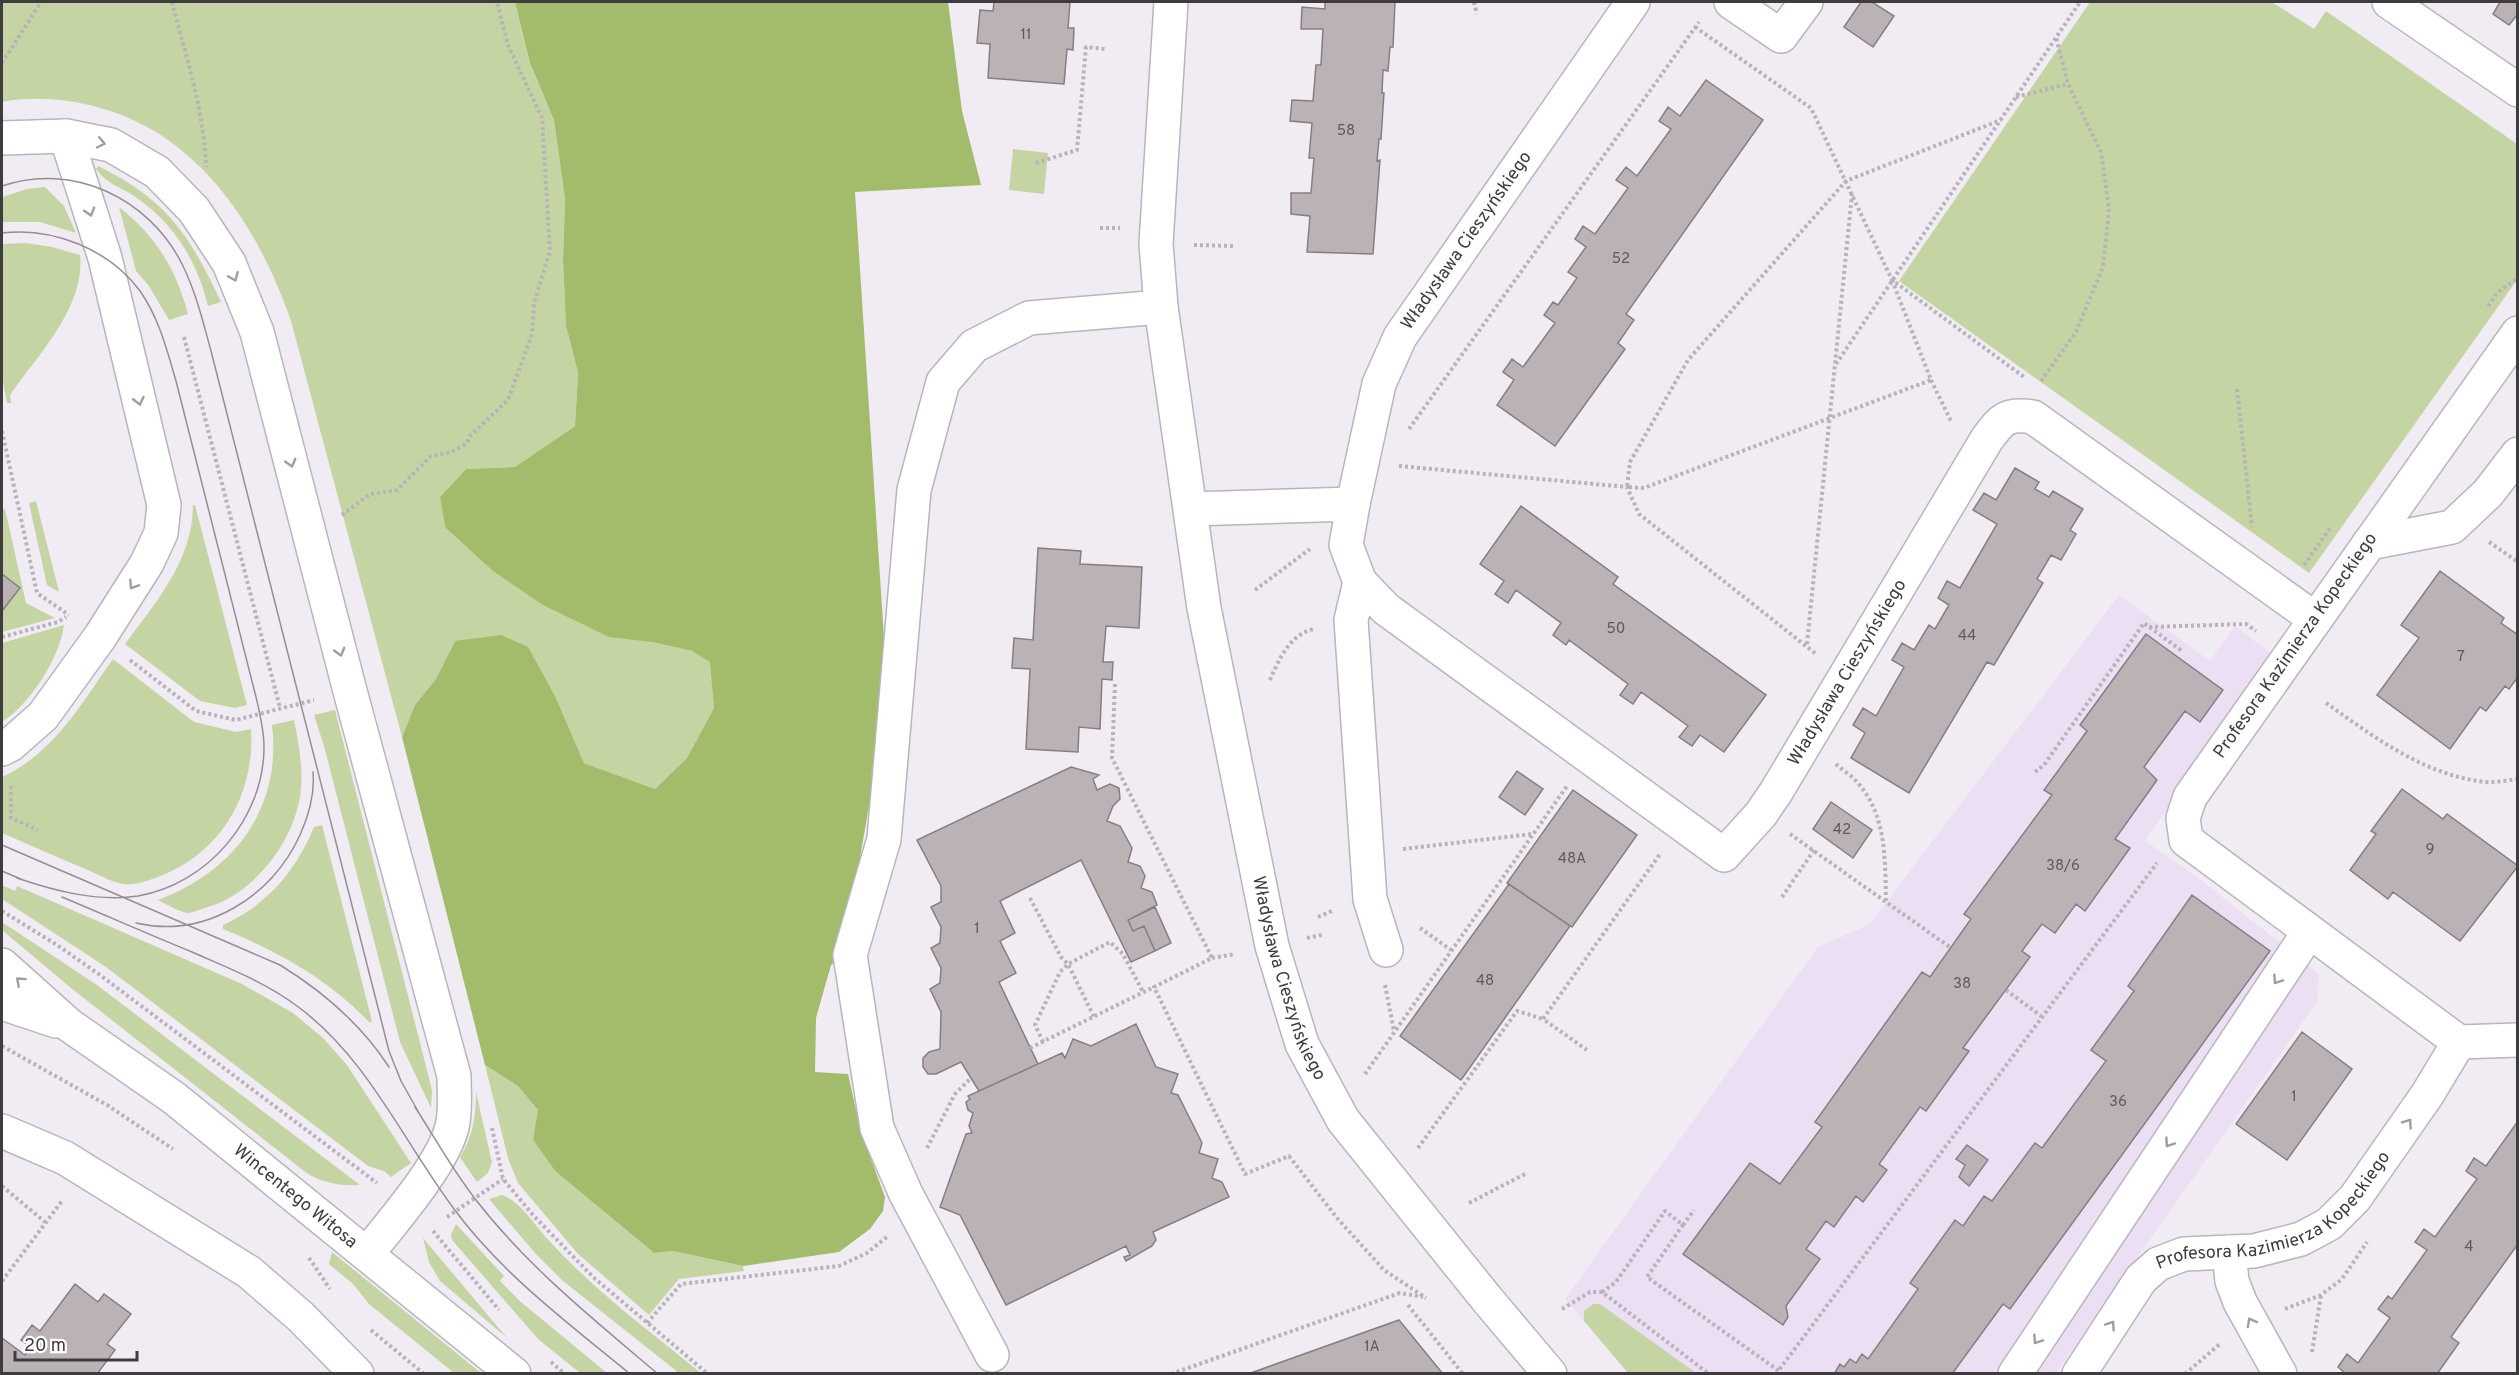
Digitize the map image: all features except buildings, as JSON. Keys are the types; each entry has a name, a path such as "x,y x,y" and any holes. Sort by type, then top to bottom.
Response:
{"street":[{"name":"Władysława Cieszyńskiego","path":"1171,2 1156,244 1161,307 1204,608 1272,946 1302,1044 1343,1120 1550,1374"},
{"name":"Władysława Cieszyńskiego","path":"1633,2 1400,337 1379,384 1346,544 1360,582 1386,609 1409,628 1724,855 1761,814 2001,420 2016,415 2033,417 2315,620"},
{"path":"1731,2 1781,36 1806,2"},
{"path":"2389,2 2517,90"},
{"path":"2,138 66,136 111,145 157,172 194,210 229,263 257,333 350,691 454,1076 452,1127 429,1172 367,1254"},
{"path":"6,747 43,716 100,637 147,563 161,532 164,506 105,258 66,136"},
{"path":"992,1355 916,1212 877,1128 850,955 884,839 914,490 943,382 974,346 1029,318 1161,307"},
{"name":"Profesora Kazimierza Kopeckiego","path":"2079,1374 2141,1279 2158,1263 2184,1254 2254,1251 2301,1239 2329,1224 2355,1198 2427,1095 2459,1042 2186,840 2183,818 2190,797 2517,333"},
{"path":"2369,543 2452,527 2488,493 2517,454"},
{"path":"1191,509 1353,504"},
{"path":"1360,582 1351,620 1370,899 1386,950"},
{"path":"2015,1374 2309,932"},
{"name":"Wincentego Witosa","path":"2,965 69,1025 174,1098 514,1374"},
{"name":"Wincentego Witosa","path":"2,1002 69,1025"},
{"path":"2459,1042 2517,1041"},
{"path":"2,1131 65,1158 249,1272 302,1317 357,1374"},
{"path":"2229,1252 2232,1281 2240,1302 2280,1374"}],"path":[{"path":"2,63 41,2"},
{"path":"172,2 196,87 205,138 207,171"},
{"path":"336,520 370,494 397,489 431,456 451,452 466,444 470,436 508,400 532,334 535,318 534,303 550,250 542,118 508,45 497,2"},
{"path":"1474,2 1477,14"},
{"path":"1834,366 2080,2"},
{"path":"1407,432 1701,19"},
{"path":"1695,27 1811,108 1836,159"},
{"path":"2037,386 2076,332 2103,267 2109,208 2101,152 2067,84 2056,37"},
{"path":"1036,163 1077,150 1086,47 1105,49"},
{"path":"2016,96 2067,84"},
{"path":"1815,664 1817,655 1807,644 1639,513 1627,487 1630,462 1688,360 1846,181 2001,120"},
{"path":"1807,644 1852,194"},
{"path":"1892,280 1931,380 1950,418"},
{"path":"184,337 280,709"},
{"path":"1391,466 1644,488 1931,380"},
{"path":"2237,389 2258,579"},
{"path":"2,431 37,593 100,637 196,711 236,720 350,691"},
{"path":"2496,547 2517,562"},
{"path":"2,637 58,622 70,615"},
{"path":"1270,680 1281,655 1302,632 1351,620"},
{"path":"2035,772 2044,765 2144,623 2182,651"},
{"path":"2149,627 2246,624 2256,631"},
{"path":"1030,1048 1212,958 1112,758 1115,684"},
{"path":"2326,703 2394,750 2437,770 2487,783 2517,779"},
{"path":"6,747 11,818 38,830"},
{"path":"1830,757 1857,782 1876,811 1885,852 1886,902"},
{"path":"1365,1074 1565,788"},
{"path":"1543,1019 1681,824"},
{"path":"1787,832 1951,948"},
{"path":"1367,854 1533,834"},
{"path":"1782,897 1814,850"},
{"path":"1694,1210 1647,1277 1777,1372 2159,861"},
{"path":"1030,898 1061,957 1068,964 1094,1017"},
{"path":"2,911 100,975 405,1205 435,1233 504,1316"},
{"path":"1043,1042 1035,1025 1059,972 1068,964 1110,942 1123,954 1143,992"},
{"path":"1386,950 1385,991 1394,1031"},
{"path":"1154,987 1245,1174 1289,1156 1337,1218 1384,1270 1426,1298 1400,1293 1171,1374"},
{"path":"2006,990 2041,1016"},
{"path":"1418,1148 1517,1011 1543,1019 1587,1050"},
{"path":"2,1045 107,1105 174,1150"},
{"path":"940,1120 955,1094 971,1078"},
{"path":"491,1125 503,1179 562,1248 708,1374"},
{"path":"1469,1203 1525,1174"},
{"path":"444,1219 503,1179"},
{"path":"2,1186 45,1222"},
{"path":"2,1281 63,1199"},
{"path":"1562,1309 1590,1292 1602,1292 1616,1282 1665,1211 1683,1225"},
{"path":"647,1323 681,1284 838,1266 867,1253 916,1212"},
{"path":"435,1233 439,1226"},
{"path":"303,1248 333,1292"},
{"path":"1602,1292 1709,1374"},
{"path":"2311,1362 2322,1295"},
{"path":"1408,1305 1463,1374"},
{"path":"370,1330 424,1374"},
{"path":"549,1361 565,1374"}],"shaded area":[{"path":"2119,595 2210,661 2235,626 2274,656 2145,841 2196,876 2319,974 2317,1002 2056,1373 1628,1373 1565,1299 1818,947 1870,924"}],"green space":[{"path":"2,2 515,2 530,63 554,120 565,199 563,260 566,326 578,372 575,426 515,467 466,469 440,497 445,527 652,642 692,651 711,662 714,708 687,758 655,789 584,763 556,698 455,641 436,679 415,705 402,737 291,321 261,251 220,188 195,162 166,138 133,120 85,104 38,99 2,102"},
{"path":"515,2 948,2 962,111 981,185 855,192 885,654 880,743 843,955 831,965 816,1018 815,1072 848,1074 861,1132 885,1197 883,1211 870,1229 839,1252 743,1266 673,1251 654,1253 555,1171 533,1140 538,1110 518,1086 485,1065 402,737 415,705 436,679 455,641 501,635 528,647 556,698 584,763 655,789 687,758 714,708 710,662 692,651 652,642 609,637 543,605 493,571 445,527 440,497 466,469 515,467 575,426 578,372 566,326 563,260 565,199 554,120 530,63"},
{"path":"2090,2 2272,2 2314,29 2326,11 2517,144 2517,280 2309,573 1899,281"},
{"path":"1013,149 1048,153 1044,194 1009,190"},
{"path":"98,166 142,192 173,221 198,257 221,302 208,306 191,259 173,232 151,209 106,179 96,169"},
{"path":"45,187 64,206 76,233 40,222 2,222 2,197 27,189"},
{"path":"119,207 144,230 163,254 177,282 188,314 169,320 149,286 136,271"},
{"path":"26,243 80,255 80,274 76,293 58,329 10,395 11,403 7,403 2,377 2,244"},
{"path":"36,501 59,592 47,585 29,503"},
{"path":"193,505 195,505 247,705 235,708 200,701 125,644 160,596 180,562 187,544"},
{"path":"5,509 26,603 55,618 2,632 2,510"},
{"path":"64,625 57,652 42,679 23,704 2,722 2,643"},
{"path":"113,659 194,722 236,732 251,729 251,753 241,797 231,817 218,835 203,851 184,864 159,877 133,884 111,881 2,833 2,777 37,755 52,741 78,710"},
{"path":"335,710 429,1078 432,1091 431,1108 400,1042 314,715"},
{"path":"294,720 301,768 300,797 289,832 268,865 239,892 194,912 181,911 158,900 185,888 209,873 230,854 247,833 260,809 269,783 273,755 272,725"},
{"path":"322,825 372,1021 370,1023 337,993 302,968 264,947 223,929 223,925 253,907 278,885 298,858 314,827"},
{"path":"2,885 15,891 17,886 242,984 293,1013 323,1038 347,1065 411,1163 391,1177 384,1171 368,1166 106,967 2,899"},
{"path":"2,922 97,985 360,1185 330,1183 304,1171 71,988 2,930"},
{"path":"485,1065 518,1086 539,1111 533,1140 555,1171 654,1253 673,1251 743,1266 744,1271 679,1279 649,1315 578,1254 518,1183 508,1158"},
{"path":"476,1092 492,1162 488,1173 477,1182 460,1157 473,1126"},
{"path":"502,1195 520,1207 563,1255 601,1291 701,1373 679,1373 563,1281 535,1253 489,1199"},
{"path":"456,1224 504,1276 500,1281 521,1302 607,1373 580,1373 538,1339 452,1240 451,1234"},
{"path":"423,1238 507,1338 440,1281 429,1262"},
{"path":"332,1252 481,1373 454,1373 369,1304 353,1284 329,1264"},
{"path":"1593,1304 1600,1304 1696,1373 1628,1373 1584,1321 1584,1311"}],"tram line":[{"path":"2,186 29,180 55,179 81,183 106,191 129,204 150,221 168,241 187,275 199,307 211,351 389,1051 401,1081 419,1113"},
{"path":"2,233 41,234 78,244 113,263 147,301 162,334 176,381 256,697 263,728 264,747 261,773 254,799 243,822 227,844 209,862 187,878 164,889 138,896 107,898 61,891 17,878"},
{"path":"136,923 162,926 187,925 211,919 254,894 288,857 300,835 311,804 313,772"},
{"path":"2,845 280,965 312,986 354,1023 389,1067"},
{"path":"2,871 23,880"},
{"path":"62,897 233,970 285,997 297,1006 322,1027 364,1075 435,1183 473,1233 537,1297 630,1374"},
{"path":"415,1107 468,1189 517,1248 562,1292 658,1374"}]}
